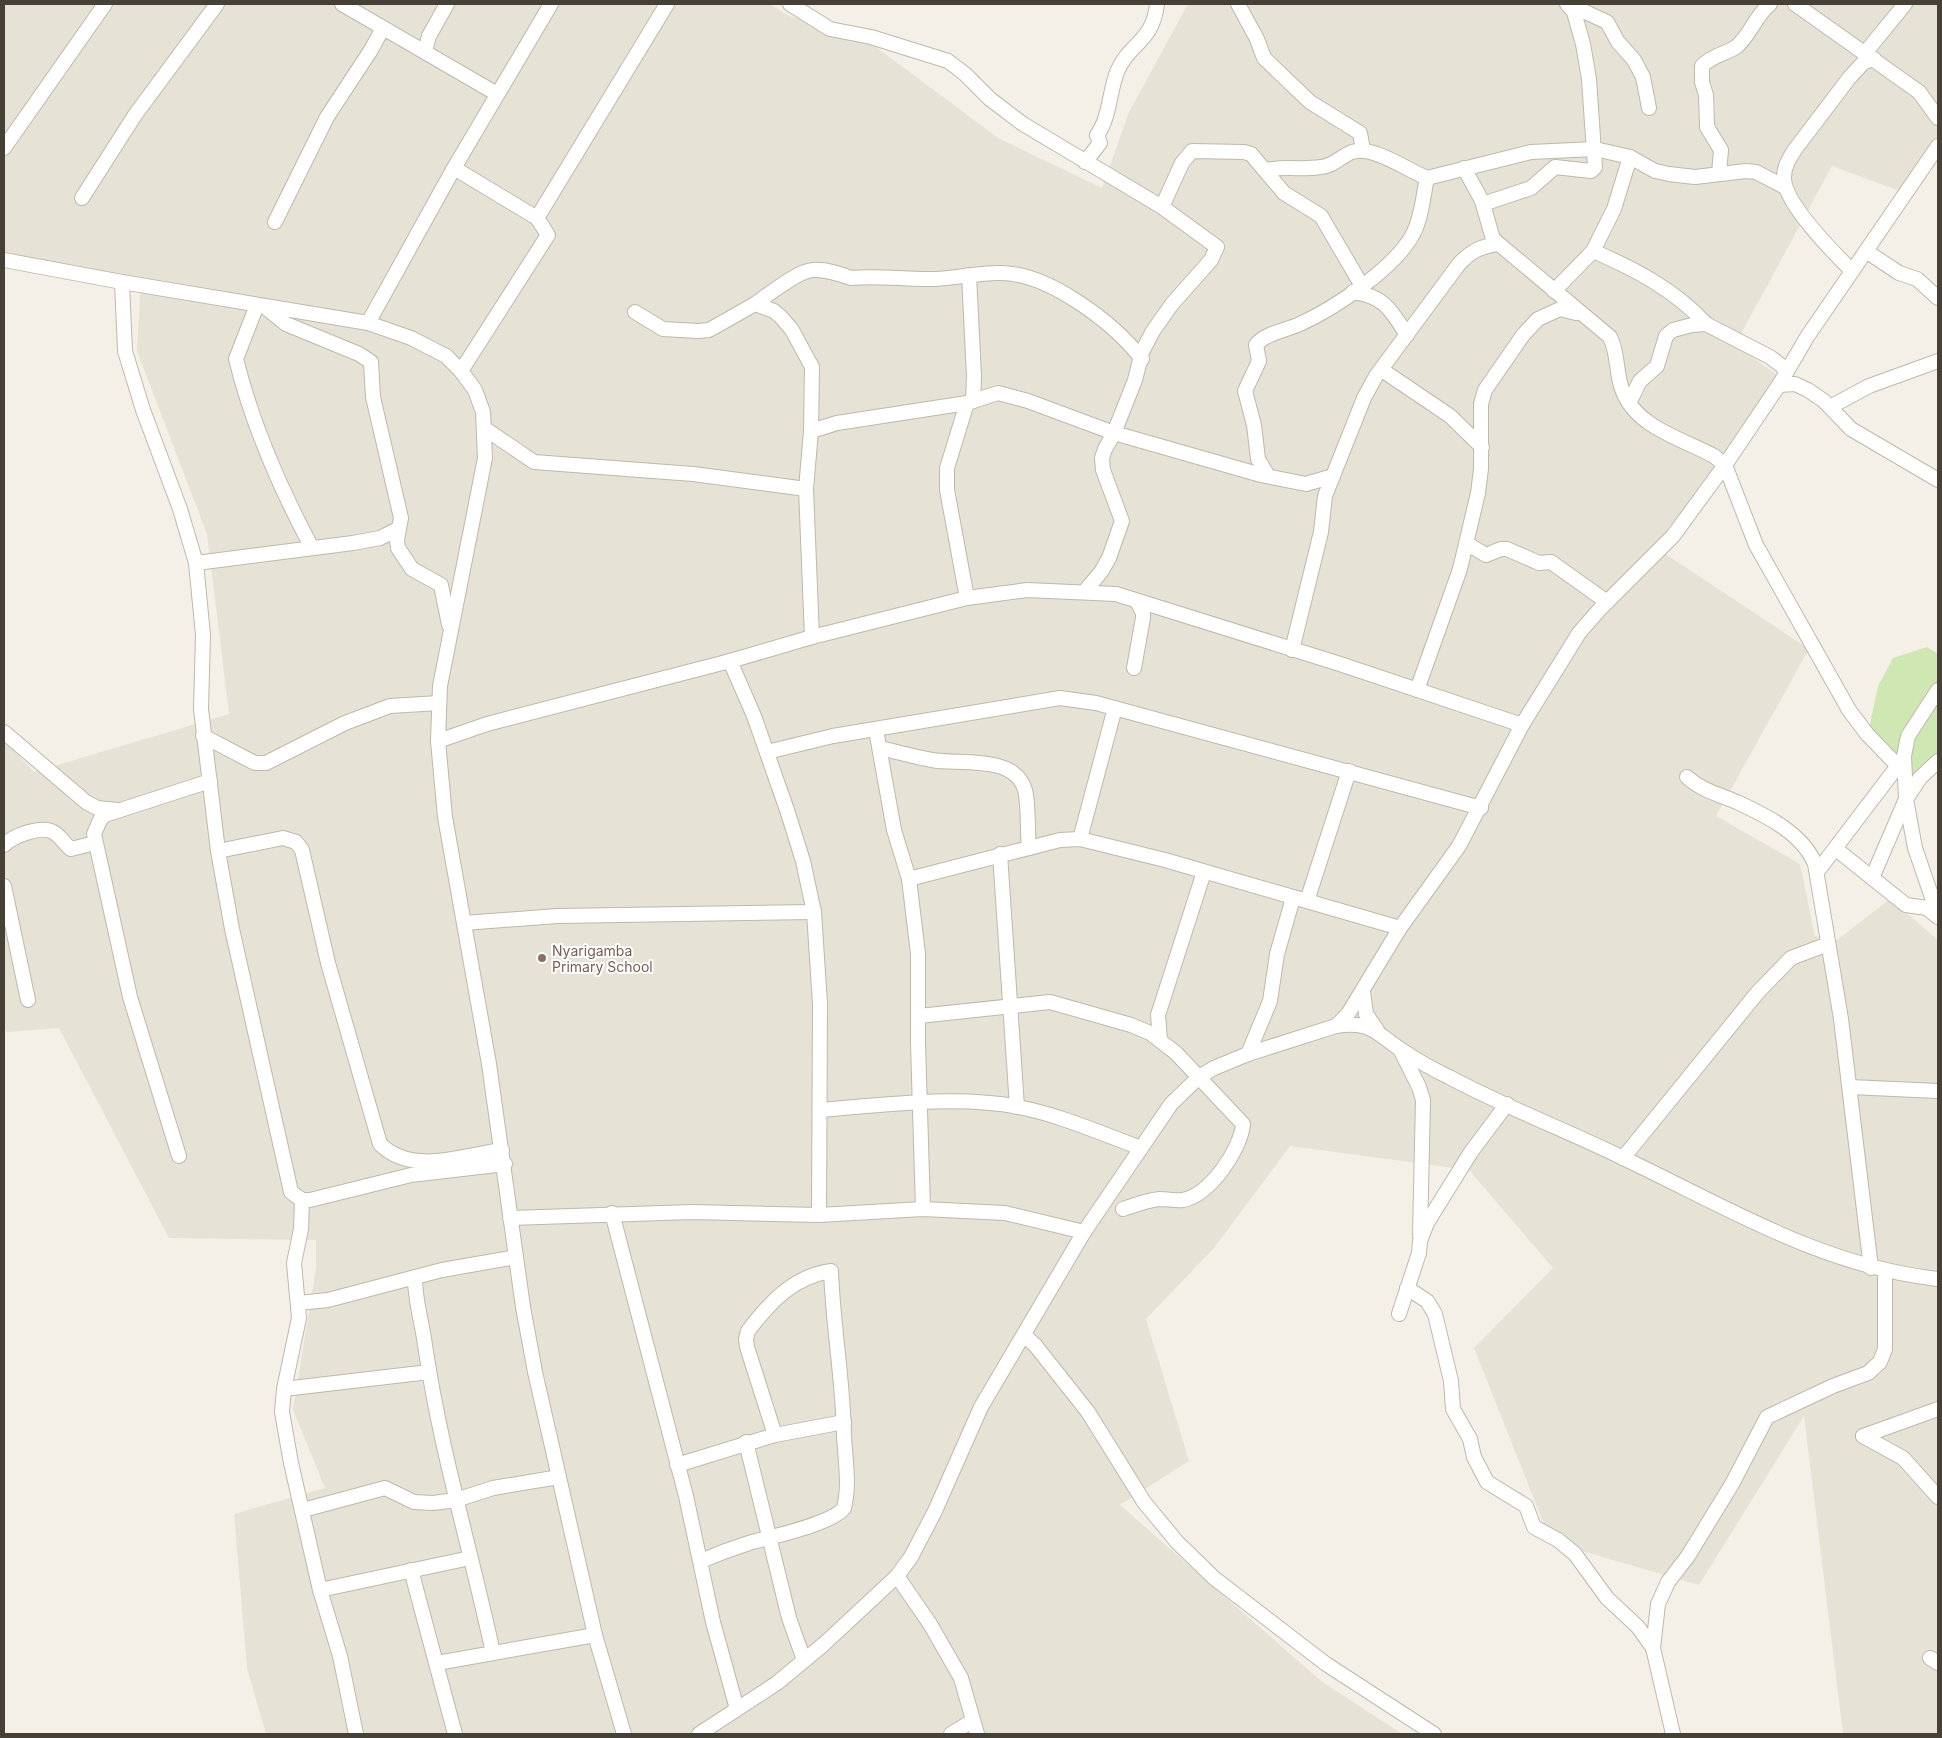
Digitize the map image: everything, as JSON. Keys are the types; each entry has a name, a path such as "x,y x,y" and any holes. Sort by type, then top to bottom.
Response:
{"street":[{"path":"4,148 105,4"},
{"path":"82,198 152,91 217,4"},
{"path":"425,51 429,36 447,4"},
{"path":"368,323 454,168 551,4"},
{"path":"537,218 666,4"},
{"path":"790,4 830,29 871,37 948,61 965,74 990,99 1023,124 1162,207 1215,244 1217,249 1211,260 1172,304 1153,331 1142,352 1142,358 1114,433 1102,458 1103,470 1122,522 1109,558 1101,572 1085,591"},
{"path":"1085,162 1099,144 1097,135 1104,124 1116,73 1121,63 1151,28 1157,4"},
{"path":"1238,4 1257,39 1264,58 1310,102 1360,133 1363,140 1363,150"},
{"path":"1719,174 1721,150 1707,127 1706,94 1702,82 1702,66 1712,58 1737,46 1757,17 1770,4"},
{"path":"1795,4 1919,92 1938,118"},
{"path":"1784,187 1784,170 1796,148 1850,77 1870,56 1904,4"},
{"path":"350,5 383,28 497,94"},
{"path":"1572,5 1607,22 1618,42 1634,60 1643,77 1649,108"},
{"path":"1483,204 1504,199 1531,188 1555,167 1591,171 1595,167 1597,162 1583,44 1572,5"},
{"path":"275,222 323,124 383,28"},
{"path":"1336,1026 1348,1014 1400,928 1459,846 1481,808 1522,725 1579,633 1673,536 1725,464 1852,270 1938,146"},
{"path":"1267,170 1284,167 1324,167 1351,152 1363,150 1385,157 1427,178 1531,152 1595,150 1630,157 1655,171 1669,174 1695,177 1732,171 1756,172 1784,187 1809,222 1852,270"},
{"path":"1162,207 1182,163 1192,151 1244,152 1257,159 1284,193 1321,216 1358,289 1378,298 1392,312 1407,335"},
{"path":"1554,291 1593,251 1614,209 1630,157"},
{"path":"454,168 537,218 548,233 546,240 461,371"},
{"path":"1464,168 1483,204 1490,232 1497,244 1603,330 1613,342 1621,388 1629,403 1642,420 1714,456 1725,464 1756,545 1849,710 1867,734 1901,761 1915,848 1938,916"},
{"path":"1268,476 1258,459 1254,425 1245,391 1259,361 1256,346 1264,338 1302,323 1358,289 1398,254 1414,233 1427,178"},
{"path":"1292,650 1321,532 1325,496 1364,398 1382,370 1454,271 1470,253 1480,247 1497,244"},
{"path":"1593,251 1646,276 1683,301 1706,324 1770,357 1787,370"},
{"path":"1866,251 1899,273 1917,279 1938,298"},
{"path":"4,260 122,282 368,323 411,338 446,356 461,371 475,390 483,412 484,465 440,686 438,740 445,817 490,1064 504,1157 510,1218 535,1372 595,1635 624,1734"},
{"path":"635,312 663,329 708,330 755,304 784,283 811,270 840,272 852,278 934,279 1000,273 1032,278 1047,283 1091,310 1134,348 1142,358"},
{"path":"967,598 947,490 947,468 970,402 974,376 969,276"},
{"path":"122,282 124,351 143,410 180,509 196,563 203,635 201,709 203,736 218,851 232,929 291,1192 302,1200 329,1196 411,1176 504,1157"},
{"path":"755,304 774,311 781,317 792,330 812,368 811,431 806,489 812,637"},
{"path":"261,305 286,324 359,354 371,362 373,398 401,518 398,529 398,548 412,569 441,585 450,631"},
{"path":"261,305 236,359 270,460 290,507 312,548"},
{"path":"1417,690 1460,569 1478,493 1482,447 1481,404 1485,390 1529,327 1546,314 1560,309 1567,309 1586,317"},
{"path":"1629,403 1640,381 1657,366 1666,336 1678,329 1706,324"},
{"path":"1830,407 1869,386 1938,361"},
{"path":"1382,370 1450,416 1482,447"},
{"path":"1778,385 1787,383 1800,386 1824,401 1851,429 1938,480"},
{"path":"811,431 837,424 970,402 992,394 1006,394 1114,433 1268,476 1306,484 1333,476"},
{"path":"484,428 534,462 693,474 806,489"},
{"path":"196,563 370,540 398,529"},
{"path":"1466,543 1486,555 1501,549 1507,549 1539,563 1552,562 1608,602"},
{"path":"438,740 487,724 730,661 812,637 967,598 1027,590 1085,591 1116,594 1522,725"},
{"path":"1134,668 1143,618 1143,613 1137,601"},
{"path":"730,661 768,752 803,861 814,912 820,1004 821,1110 819,1215"},
{"path":"1817,872 1901,761 1908,736 1938,690"},
{"path":"768,752 833,736 1060,698 1096,702 1481,808"},
{"path":"203,736 255,763 266,763 345,723 390,706 439,703"},
{"path":"1080,840 1115,708"},
{"path":"876,730 894,830 909,879 918,954 919,1103 923,1209"},
{"path":"4,732 86,802 106,810 121,810"},
{"path":"880,748 934,760 983,762 1014,775 1025,790 1028,848"},
{"path":"1872,878 1906,799 1920,778 1938,761"},
{"path":"1307,901 1349,771"},
{"path":"1687,777 1701,788 1739,803 1796,836 1810,852 1817,872 1850,1087 1871,1268"},
{"path":"4,844 28,833 49,830 55,833 71,849 94,839 100,820 106,815 210,781"},
{"path":"86,802 130,998 179,1156"},
{"path":"218,851 283,838 296,842 302,850 333,981 380,1144 397,1156 437,1162 504,1157"},
{"path":"909,879 1060,840 1080,840 1204,872 1400,928"},
{"path":"1836,849 1907,906 1928,908 1938,916"},
{"path":"1000,854 1017,1107"},
{"path":"1160,1040 1158,1019 1204,872"},
{"path":"4,886 28,1000"},
{"path":"1248,1054 1270,1001 1278,954 1293,898"},
{"path":"464,923 557,916 814,912"},
{"path":"1623,1158 1758,992 1791,958 1828,944"},
{"path":"1363,992 1366,1014 1377,1030 1400,1049 1449,1077 1623,1158 1760,1226 1871,1268 1938,1279"},
{"path":"919,1016 1050,1002 1139,1028 1160,1040 1199,1077 1243,1124 1242,1136 1228,1161 1202,1191 1183,1200 1154,1200 1123,1209"},
{"path":"1139,1028 1148,1026 1158,1019"},
{"path":"699,1734 777,1683 897,1576 923,1535 981,1407 1084,1232 1172,1104 1199,1077 1248,1054 1336,1026 1361,1024 1377,1030"},
{"path":"1399,1314 1419,1253 1423,1100 1419,1087 1400,1049"},
{"path":"1850,1087 1938,1091"},
{"path":"821,1110 919,1103 991,1104 1017,1107 1050,1114 1140,1148"},
{"path":"1420,1241 1439,1201 1507,1104"},
{"path":"302,1200 302,1230 294,1263 298,1303 297,1333 284,1389 282,1412 320,1590 340,1656 356,1734"},
{"path":"510,1218 612,1213 693,1212 819,1215 923,1209 1005,1213 1084,1232"},
{"path":"612,1213 701,1560 713,1622 737,1709"},
{"path":"298,1303 328,1300 442,1270 516,1258"},
{"path":"701,1560 785,1535 824,1520 844,1508 847,1478 844,1422 833,1324 831,1271 816,1273 802,1278 788,1288 748,1330 746,1339 775,1435"},
{"path":"1673,1734 1653,1648 1658,1604 1668,1582 1688,1556 1732,1484 1764,1420 1770,1414 1833,1386 1868,1373 1880,1362 1885,1349 1885,1271"},
{"path":"415,1278 415,1300 429,1372 456,1500 493,1653"},
{"path":"1407,1288 1427,1301 1435,1314 1451,1381 1453,1409 1470,1439 1474,1457 1482,1476 1487,1482 1526,1506 1534,1526 1558,1540 1575,1554 1607,1598 1638,1628 1653,1648"},
{"path":"1024,1335 1035,1345 1088,1412 1144,1502 1177,1542 1214,1578 1326,1664 1434,1734"},
{"path":"284,1389 429,1372"},
{"path":"1938,1409 1863,1436 1903,1458 1938,1497"},
{"path":"677,1464 746,1442 844,1422"},
{"path":"746,1442 789,1618 804,1660"},
{"path":"303,1510 385,1488 422,1504 456,1500 492,1488 559,1477"},
{"path":"320,1590 470,1558"},
{"path":"411,1570 455,1734"},
{"path":"897,1576 930,1624 961,1678 977,1734"},
{"path":"437,1663 595,1635"},
{"path":"951,1734 972,1721"}],"shaded area":[{"path":"4,4 770,4 789,16 856,32 998,138 1102,188 1129,112 1188,4 1938,4 1938,150 1905,193 1832,166 1735,345 1790,384 1661,551 1809,649 1716,816 1800,864 1815,936 1837,940 1890,899 1938,940 1938,1734 1843,1734 1804,1416 1699,1585 1551,1542 1474,1348 1553,1268 1469,1170 1290,1146 1214,1248 1146,1319 1189,1461 1120,1505 1321,1681 1402,1734 266,1734 247,1668 234,1514 325,1488 293,1410 316,1268 316,1240 169,1238 59,1028 7,1032 4,1027 4,740 34,772 229,714 207,534 137,351 141,279 4,263"}],"green space":[{"path":"1927,647 1938,654 1938,770 1914,781 1868,734 1878,686 1893,658"}],"place":[{"name":"Nyarigamba Primary School","path":"542,958"}]}
